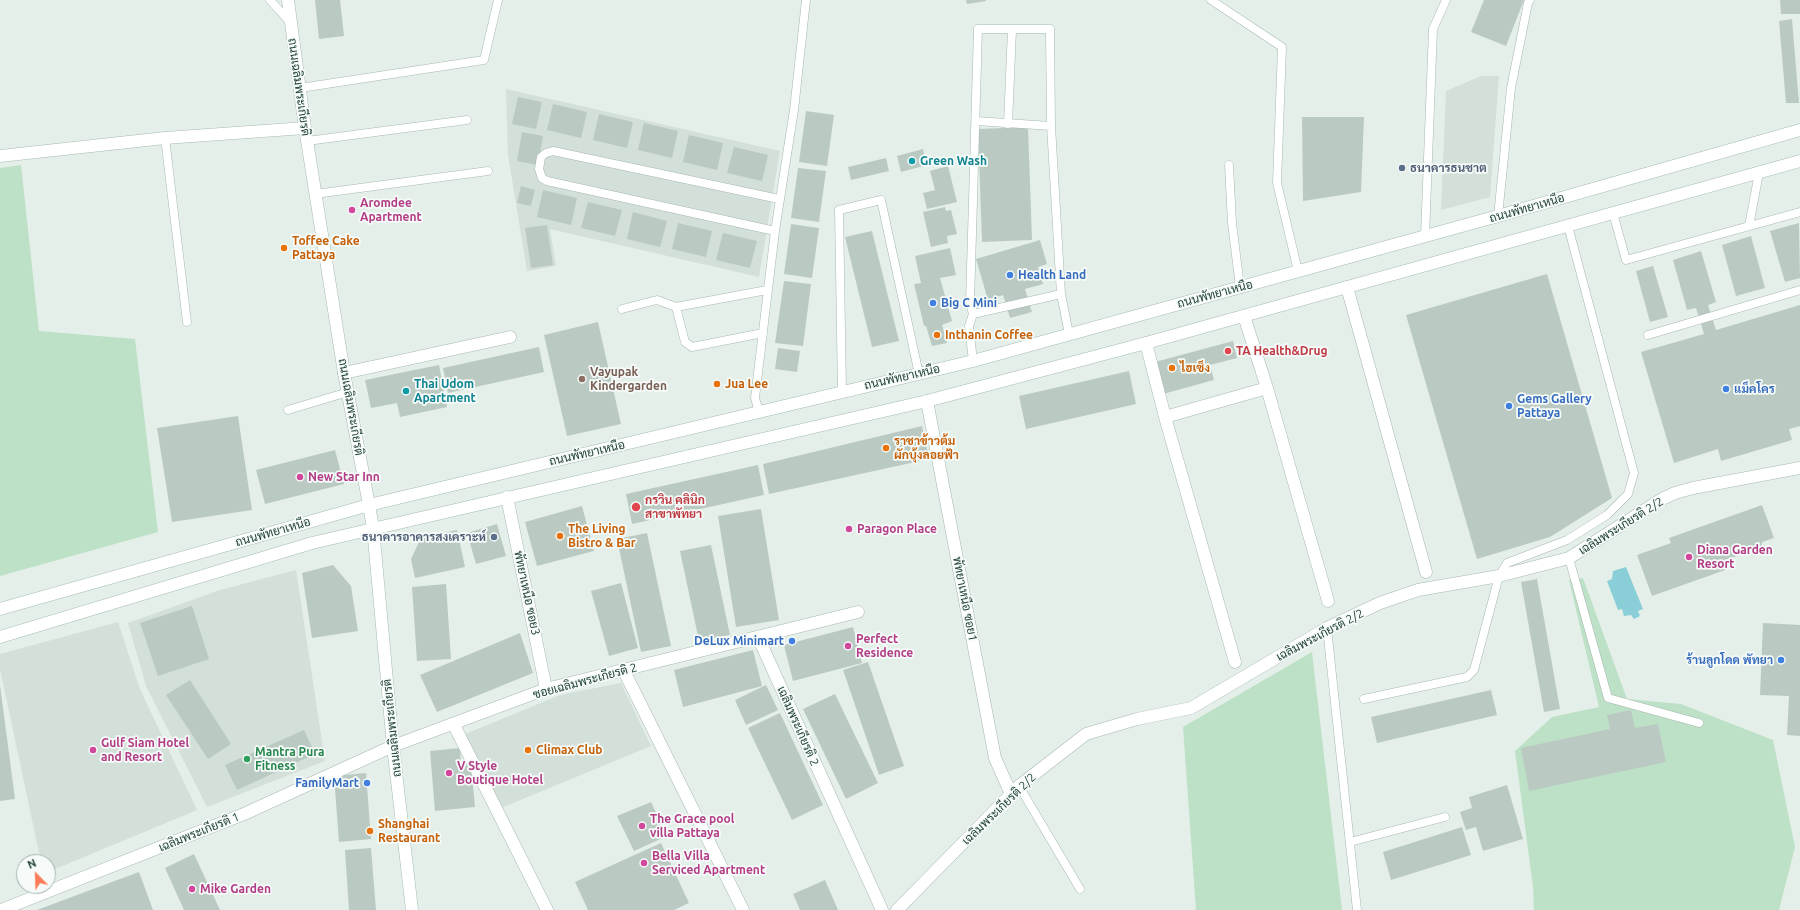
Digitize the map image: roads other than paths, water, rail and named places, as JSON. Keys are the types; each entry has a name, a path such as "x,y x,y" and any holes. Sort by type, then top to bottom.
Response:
{"street":[{"name":"ถนนเฉลิมพระเกียรติ","path":"288,0 315,194 344,373 373,528 394,746 412,910"},
{"path":"0,156 165,138 305,128"},
{"name":"ถนนพัทยาเหนือ","path":"0,609 368,505 973,360 1498,216 1800,130"},
{"name":"ถนนพัทยาเหนือ","path":"0,637 312,543 927,401 1146,343 1800,162"},
{"path":"1347,287 1426,572"},
{"path":"1244,316 1268,388 1328,601"},
{"path":"344,373 510,337"},
{"path":"1146,343 1165,417 1235,662"},
{"path":"1165,417 1268,388"},
{"name":"พัทยาเหนือ ซอย1","path":"927,401 995,758 1015,790"},
{"name":"เฉลิมพระเกียรติ 2/2","path":"897,910 1015,790 1086,734 1137,719 1191,708 1327,628 1380,603 1418,590 1499,576 1569,558 1662,499 1675,493 1692,488 1800,468"},
{"name":"พัทยาเหนือ ซอย3","path":"507,497 546,689"},
{"path":"758,637 858,612"},
{"name":"ซอยเฉลิมพระเกียรติ 2","path":"394,746 454,725 546,689 758,637"},
{"name":"เฉลิมพระเกียรติ 2","path":"758,637 882,910"},
{"path":"624,671 743,910"},
{"path":"454,725 548,910"},
{"name":"เฉลิมพระเกียรติ 1","path":"7,909 244,814 394,746"}],"lane":[{"path":"270,0 291,23"},
{"path":"300,88 484,60 498,0"},
{"path":"759,412 754,398 779,199 794,110 806,0"},
{"path":"1211,0 1282,46 1277,183 1298,271"},
{"path":"1425,236 1433,29 1446,0"},
{"path":"1498,216 1511,88 1528,2 1530,0"},
{"path":"973,360 969,326 973,314 970,302 978,29 1050,29 1051,126 1061,294 1069,334"},
{"path":"1008,124 1012,29"},
{"path":"307,141 467,120"},
{"path":"976,121 1051,126"},
{"path":"165,138 187,322"},
{"path":"775,231 547,181 542,178 540,169 541,157 546,153 553,151 779,199"},
{"path":"1229,165 1232,223 1240,287"},
{"path":"315,194 488,170"},
{"path":"1749,226 1759,173"},
{"path":"842,392 839,210 881,200 918,374"},
{"path":"1613,213 1626,260 1800,212"},
{"path":"1364,699 1467,677 1474,670 1499,576 1507,563 1567,540 1606,515 1628,494 1634,473 1568,226"},
{"path":"622,309 657,300 676,307 767,290"},
{"path":"1648,335 1800,290"},
{"path":"973,314 1061,294"},
{"path":"676,307 685,342 692,347 763,333"},
{"path":"288,410 348,392"},
{"path":"1569,558 1608,698 1699,723"},
{"path":"1327,628 1357,910"},
{"path":"1015,790 1080,889"},
{"path":"1350,842 1445,817"}],"water":[{"path":"1626,567 1643,609 1638,611 1640,616 1634,619 1631,615 1624,616 1622,609 1618,610 1607,581 1612,579 1613,571"}],"place":[{"name":"Green Wash","path":"912,161"},
{"name":"ธนาคารธนชาต","path":"1402,168"},
{"name":"Aromdee Apartment","path":"352,210"},
{"name":"Toffee Cake Pattaya","path":"284,248"},
{"name":"Health Land","path":"1010,275"},
{"name":"Big C Mini","path":"933,303"},
{"name":"Inthanin Coffee","path":"937,335"},
{"name":"TA Health&Drug","path":"1228,351"},
{"name":"ไฮเซ็ง","path":"1172,368"},
{"name":"Vayupak Kindergarden","path":"582,379"},
{"name":"Jua Lee","path":"717,384"},
{"name":"แม็คโคร","path":"1726,389"},
{"name":"Thai Udom Apartment","path":"406,391"},
{"name":"Gems Gallery Pattaya","path":"1509,406"},
{"name":"ราชาข้าวต้ม ผักบุ้งลอยฟ้า","path":"886,448"},
{"name":"New Star Inn","path":"300,477"},
{"name":"กรวิน คลินิก สาขาพัทยา","path":"636,507"},
{"name":"Paragon Place","path":"849,529"},
{"name":"The Living Bistro & Bar","path":"560,536"},
{"name":"ธนาคารอาคารสงเคราะห์","path":"494,537"},
{"name":"Diana Garden Resort","path":"1689,557"},
{"name":"DeLux Minimart","path":"792,641"},
{"name":"Perfect Residence","path":"848,646"},
{"name":"ร้านลูกโดด พัทยา","path":"1781,660"},
{"name":"Gulf Siam Hotel and Resort","path":"93,750"},
{"name":"Climax Club","path":"528,750"},
{"name":"Mantra Pura Fitness","path":"247,759"},
{"name":"V Style Boutique Hotel","path":"449,773"},
{"name":"FamilyMart","path":"367,783"},
{"name":"The Grace pool villa Pattaya","path":"642,826"},
{"name":"Shanghai Restaurant","path":"370,831"},
{"name":"Bella Villa Serviced Apartment","path":"644,863"},
{"name":"Mike Garden","path":"192,889"}]}
